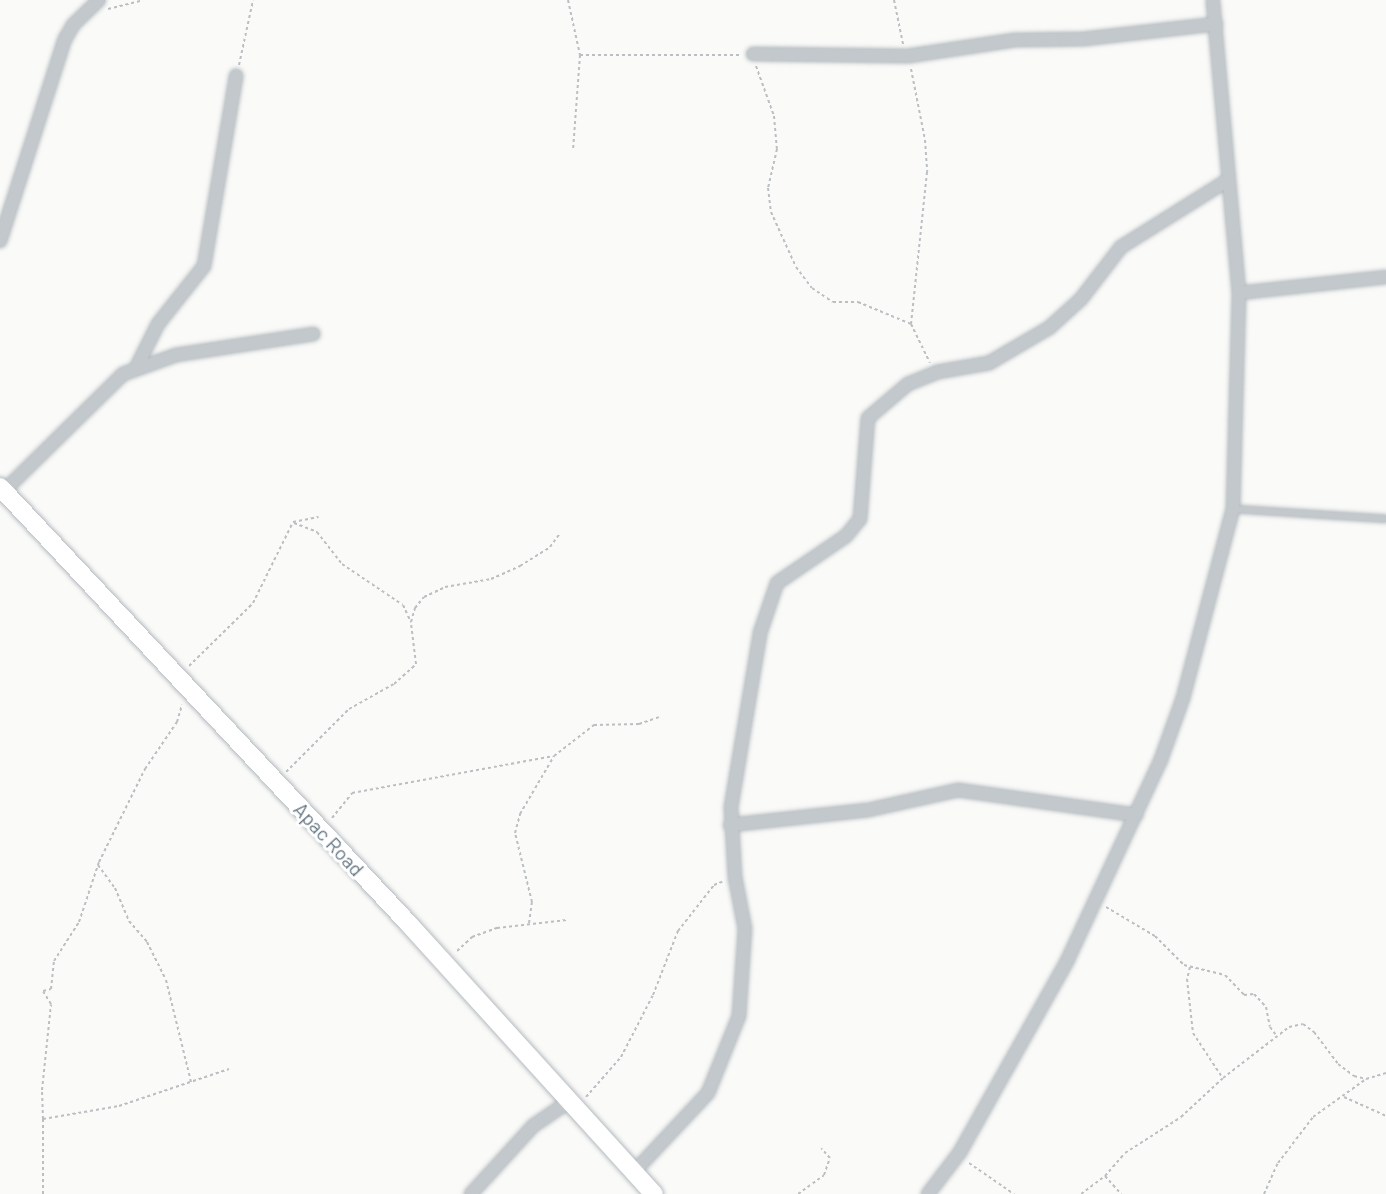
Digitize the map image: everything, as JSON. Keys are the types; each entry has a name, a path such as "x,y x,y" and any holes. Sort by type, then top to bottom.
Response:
{"main road":[{"name":"Apac Road","path":"2,489 276,782 654,1194"}],"street":[{"path":"0,241 51,76 65,39 82,16 99,0"},
{"path":"928,1194 960,1152 1024,1041 1095,903 1136,815 1183,698 1233,509 1239,293 1213,0"},
{"path":"753,54 908,56 1016,40 1083,39 1215,24"},
{"path":"136,368 158,324 204,266 236,76"},
{"path":"634,1172 708,1093 729,1046 739,1016 746,956 745,929 735,877 730,825 760,633 770,598 777,584 846,536 860,519 867,425 872,413 908,384 937,372 989,363 1049,328 1081,299 1121,247 1228,180"},
{"path":"1239,293 1386,277"},
{"path":"2,489 123,374 176,356 313,334"},
{"path":"730,825 868,810 946,790 975,790 1136,815"},
{"path":"471,1194 533,1126 572,1106"}],"lane":[{"path":"1233,509 1386,519"}],"path":[{"path":"82,16 143,0"},
{"path":"236,76 252,0"},
{"path":"568,0 580,55 573,150"},
{"path":"894,0 896,24 908,56 925,140 927,172 911,324 922,352 937,372"},
{"path":"580,55 753,54 774,116 777,149 768,188 771,212 796,267 812,288 833,302 858,302 911,324"},
{"path":"293,522 319,517"},
{"path":"43,1194 42,1090 51,1004 43,991 51,989 54,961 79,922 98,865 145,769 177,722 184,695 178,678 253,603 293,522"},
{"path":"276,782 349,710 394,684 416,664 411,622 403,605 342,564 317,532 293,522"},
{"path":"411,622 415,608 424,597 445,587 491,579 520,566 550,546 560,533"},
{"path":"528,923 532,902 515,833 520,814 554,756 594,724 639,724 659,717"},
{"path":"322,832 352,793 554,756"},
{"path":"98,865 115,888 129,921 162,971 191,1082"},
{"path":"572,1106 605,1071 621,1058 654,995 682,926 714,885 735,877"},
{"path":"1095,903 1118,912 1155,936 1190,967 1225,975 1244,995 1254,994 1266,1007 1270,1027 1277,1035"},
{"path":"444,964 472,937 528,923 567,920"},
{"path":"1190,967 1187,979 1193,1033 1223,1078"},
{"path":"1081,1194 1106,1176 1125,1153 1181,1117 1223,1078 1277,1035 1303,1024 1314,1032 1338,1064 1354,1076 1366,1079"},
{"path":"43,1119 119,1106 229,1069"},
{"path":"1264,1194 1288,1146 1314,1117 1366,1079 1386,1073"},
{"path":"1344,1096 1386,1116"},
{"path":"798,1194 824,1175 830,1158 821,1148"},
{"path":"960,1152 974,1169 1014,1194"},
{"path":"1106,1176 1121,1194"}]}
